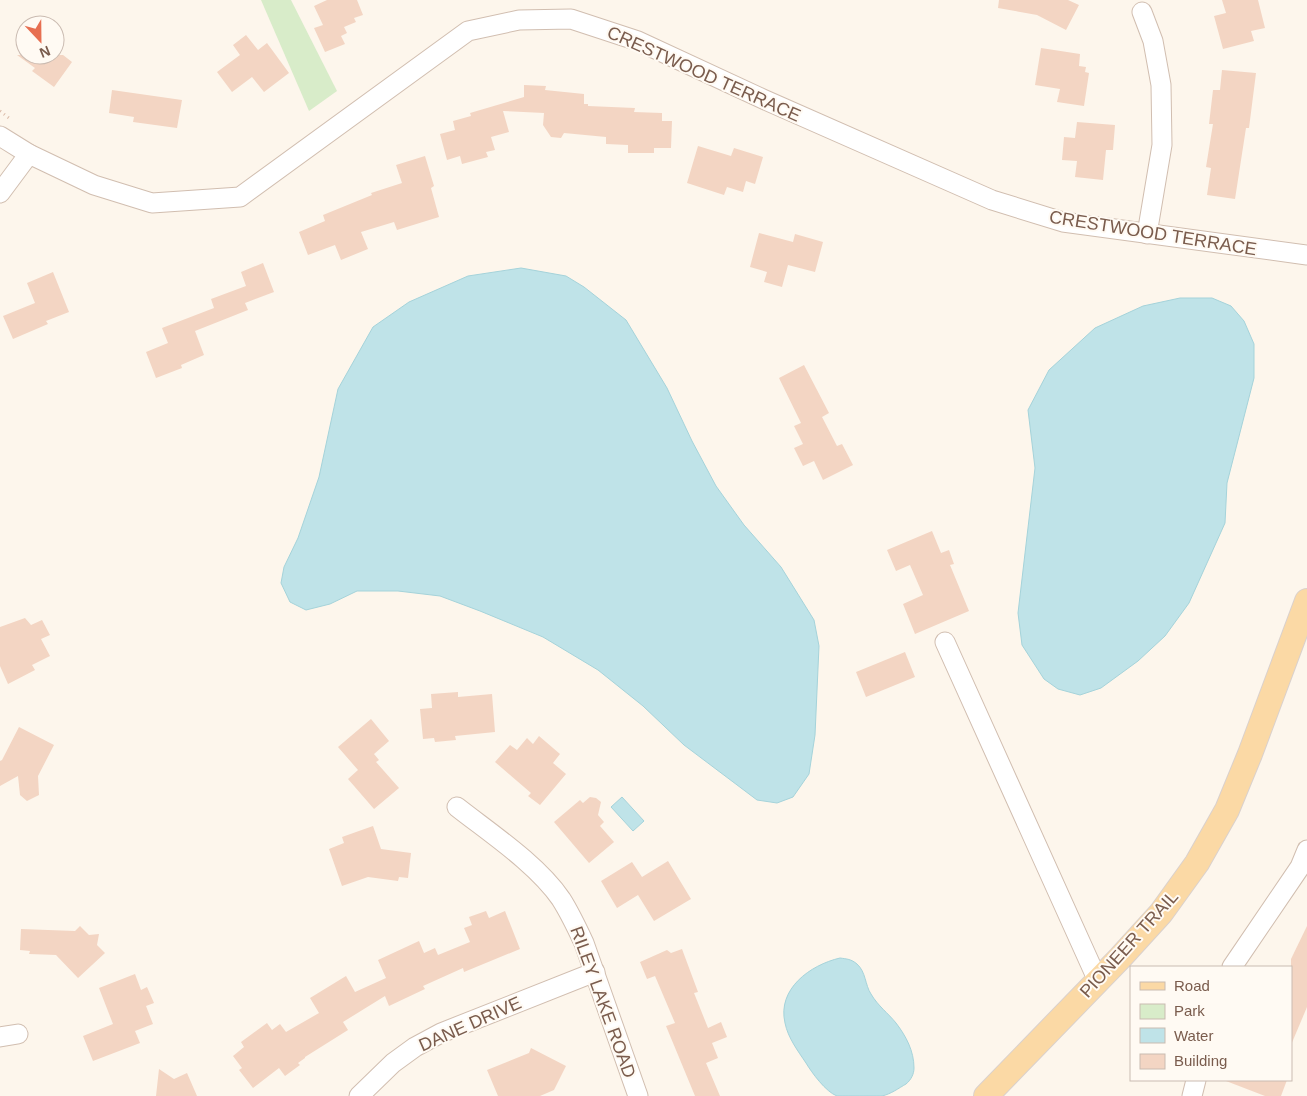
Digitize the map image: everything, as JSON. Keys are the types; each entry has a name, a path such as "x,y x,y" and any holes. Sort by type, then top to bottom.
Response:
{"main road":[{"name":"PIONEER TRAIL","path":"986,1096 1162,913 1197,863 1226,810 1250,754 1307,601"}],"street":[{"path":"1142,12 1153,41 1162,85 1162,145 1147,234"},
{"name":"CRESTWOOD TERRACE","path":"0,136 29,154 94,185 152,203 240,197 468,31 519,20 571,19 638,41 763,99 992,200 1063,222 1307,255"},
{"path":"0,193 29,154"},
{"path":"945,642 1098,981"},
{"name":"RILEY LAKE ROAD","path":"457,806 523,859 549,884 560,898 573,919 584,943 638,1096"},
{"path":"1233,966 1300,867 1307,850"},
{"name":"DANE DRIVE","path":"358,1096 393,1063 415,1047 441,1033 595,972"},
{"path":"1192,1096 1196,1081"}],"path":[{"path":"0,111 14,121"}],"green space":[{"path":"261,0 291,0 337,91 309,111"}],"water":[{"path":"521,268 566,276 584,287 626,320 667,388 716,486 744,525 781,567 814,620 819,646 815,735 809,774 793,797 777,803 757,800 684,745 643,706 598,670 543,637 480,611 440,596 398,591 357,591 330,604 306,610 290,602 281,583 284,567 298,538 319,477 338,389 373,327 409,302 468,276"},
{"path":"1180,298 1212,298 1231,306 1244,321 1254,344 1254,378 1227,483 1225,523 1189,603 1165,636 1138,661 1101,688 1080,695 1058,689 1044,679 1022,645 1018,613 1035,468 1028,410 1049,370 1095,328 1143,306"},
{"path":"622,797 644,821 633,831 611,807"},
{"path":"840,958 851,960 860,967 871,994 900,1028 911,1050 914,1062 912,1077 906,1084 895,1091 882,1096 837,1096 833,1094 812,1072 786,1029 784,1011 786,999 791,989 798,980 818,966"}],"building":[{"path":"327,0 357,0 363,15 354,18 356,22 344,27 347,33 341,36 345,44 325,52 314,28 323,25 314,6"},
{"path":"999,0 1068,0 1079,5 1066,30 1037,15 998,8"},
{"path":"1222,0 1258,0 1265,28 1251,31 1254,41 1223,49 1214,16 1226,13"},
{"path":"246,35 258,50 267,43 289,73 264,92 252,77 232,92 217,72 240,55 233,45"},
{"path":"1041,48 1080,54 1079,66 1086,67 1085,72 1089,73 1084,106 1057,102 1060,89 1035,85"},
{"path":"65,57 72,62 54,87 32,71 35,68 31,65 65,65"},
{"path":"1222,70 1256,73 1249,128 1246,128 1235,199 1207,195 1211,168 1206,167 1213,124 1209,124 1213,90 1220,90"},
{"path":"524,85 546,86 545,90 584,94 584,104 588,104 588,106 635,108 634,112 662,113 662,121 672,121 671,148 654,148 654,153 628,153 628,145 606,144 606,137 564,133 561,138 551,137 543,125 544,113 503,111 509,132 491,137 495,150 486,152 488,157 462,164 460,156 447,160 440,134 455,130 453,121 471,116 470,113 524,97"},
{"path":"112,90 182,100 177,128 133,122 134,117 109,113"},
{"path":"1077,122 1115,125 1113,150 1106,150 1103,180 1075,177 1077,161 1062,160 1064,137 1075,138"},
{"path":"698,146 731,156 734,148 763,157 755,184 746,181 743,192 727,187 724,195 687,183"},
{"path":"425,156 434,186 431,188 439,217 397,230 394,222 361,232 368,249 341,260 335,245 308,255 299,232 325,221 323,215 372,195 371,193 402,183 396,165"},
{"path":"759,233 793,242 795,234 823,242 815,272 788,265 782,287 764,282 767,272 750,267"},
{"path":"263,263 274,292 245,303 248,310 195,331 204,355 181,365 182,368 156,378 146,352 168,343 162,328 214,308 211,299 246,286 241,272"},
{"path":"53,272 69,312 46,321 48,324 13,339 3,316 35,303 27,283"},
{"path":"804,365 829,413 822,417 837,446 842,444 853,465 823,480 814,461 803,466 794,448 803,444 794,426 801,423 779,378"},
{"path":"932,531 941,553 949,550 954,564 950,565 969,611 915,634 903,604 923,595 910,565 896,571 887,550"},
{"path":"25,618 31,625 42,620 50,635 41,639 50,656 32,665 35,670 8,684 0,666 0,627"},
{"path":"905,652 915,677 866,697 856,672"},
{"path":"458,692 458,697 492,694 495,732 455,736 456,740 435,742 434,738 423,739 420,709 432,708 431,694"},
{"path":"371,719 389,741 374,754 379,760 376,762 399,788 374,809 348,779 358,770 338,747"},
{"path":"19,727 54,745 38,776 39,795 27,801 20,795 18,776 0,786 0,761"},
{"path":"539,736 560,754 553,763 566,774 540,805 528,796 531,793 495,762 510,745 517,750 527,738 533,744"},
{"path":"590,797 596,798 601,802 598,815 604,822 600,826 614,842 589,863 554,822 580,800 583,803"},
{"path":"373,826 381,849 411,853 408,878 399,877 398,881 368,877 342,886 329,849 344,843 342,837"},
{"path":"668,861 691,899 654,921 638,895 617,908 601,881 632,862 642,877"},
{"path":"486,911 489,918 505,911 520,949 464,972 463,968 423,986 425,989 389,1006 385,996 343,1022 348,1030 305,1057 298,1063 300,1065 285,1076 279,1068 253,1088 239,1070 242,1068 233,1056 244,1047 241,1042 267,1023 272,1030 280,1024 286,1032 319,1013 310,998 346,976 355,992 386,978 378,960 419,941 424,953 435,948 438,955 470,942 464,928 472,925 469,917"},
{"path":"80,926 89,935 99,934 97,945 105,953 78,978 56,955 29,954 30,951 20,950 21,929 75,931"},
{"path":"1307,926 1307,1007 1292,1043 1292,966 1291,959"},
{"path":"682,949 698,992 694,993 708,1028 721,1022 727,1037 712,1043 718,1058 706,1063 720,1096 695,1096 666,1026 675,1023 655,976 647,979 640,962 667,950 671,953"},
{"path":"135,974 141,990 147,987 154,1003 146,1006 153,1024 135,1031 140,1043 93,1061 83,1036 113,1024 99,988"},
{"path":"531,1048 566,1066 554,1090 540,1096 498,1096 487,1070 529,1053"},
{"path":"159,1069 174,1079 187,1073 197,1096 156,1096"},
{"path":"1226,1081 1287,1081 1281,1096 1265,1096"}]}
